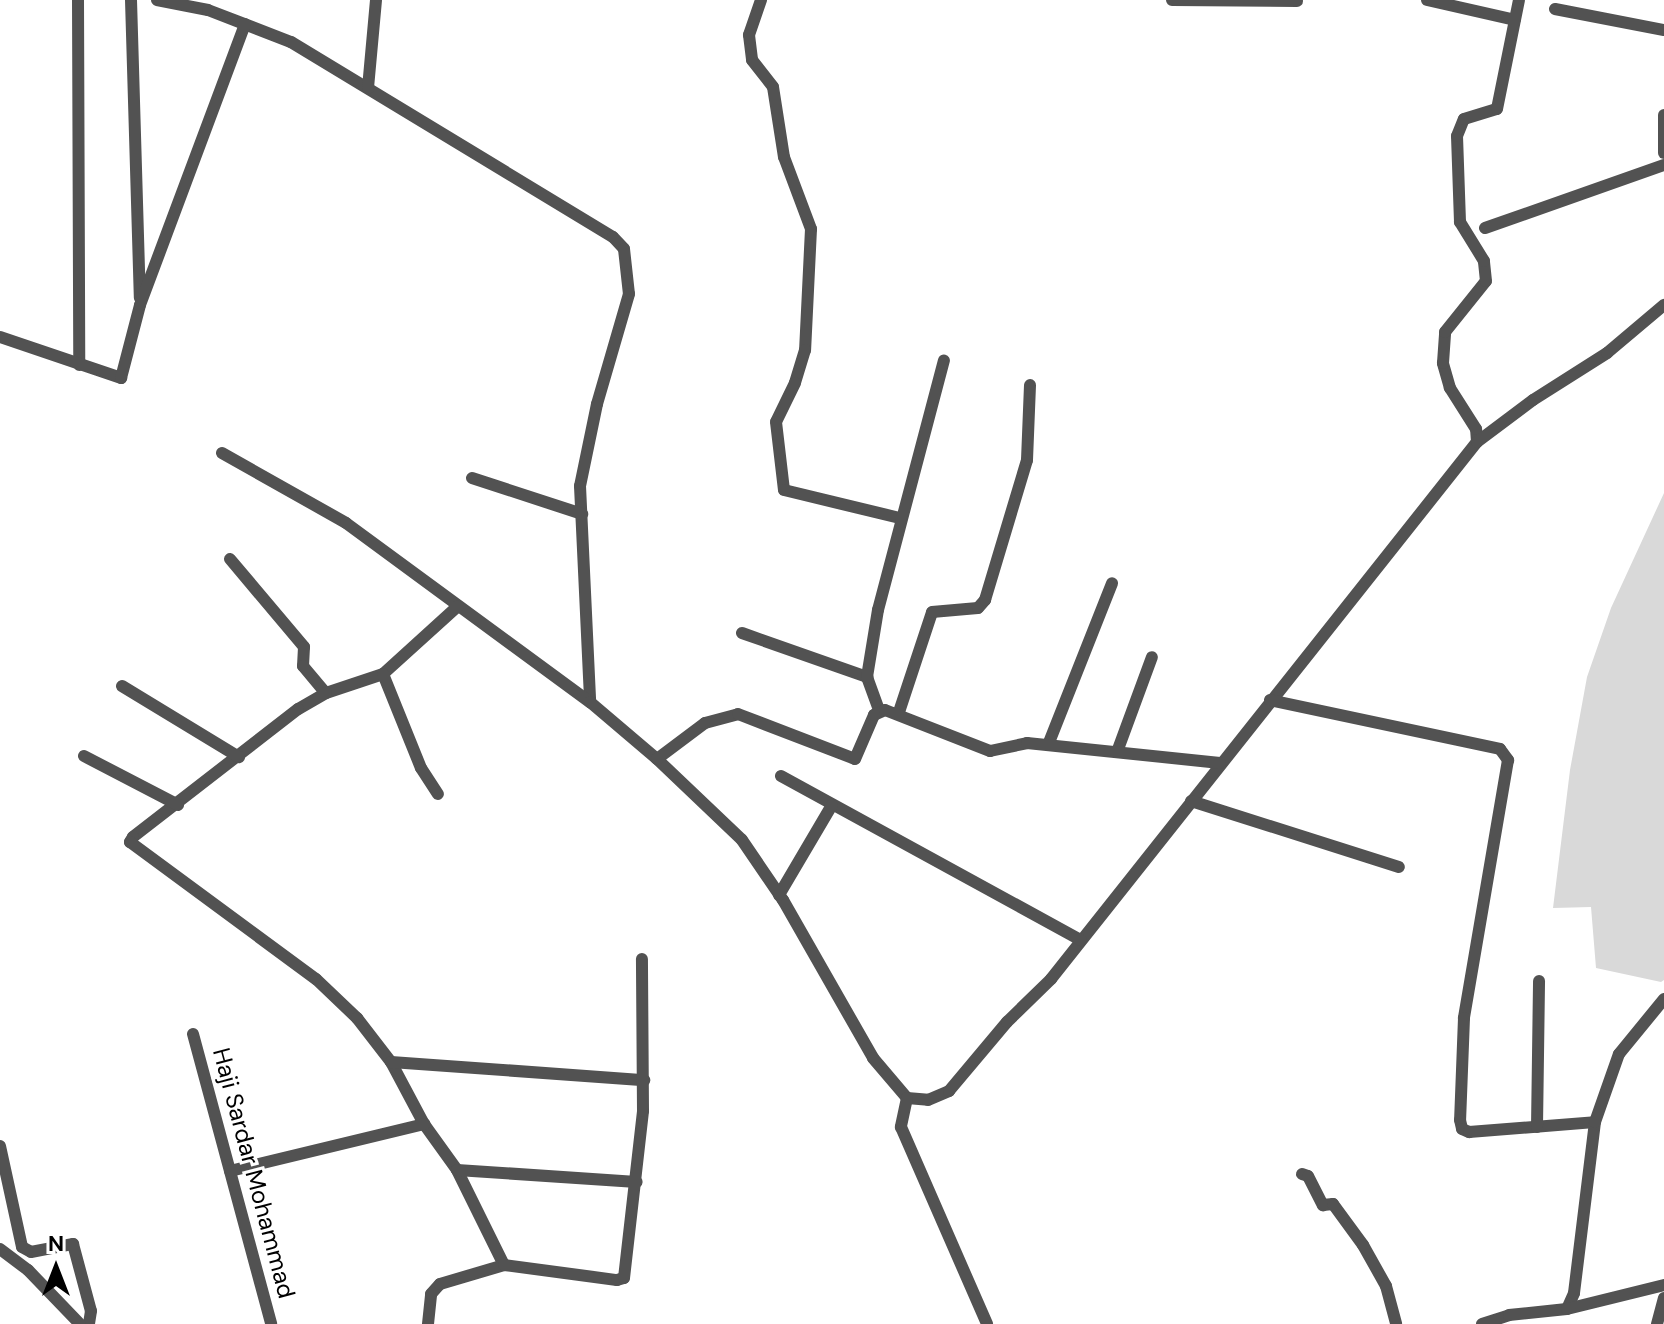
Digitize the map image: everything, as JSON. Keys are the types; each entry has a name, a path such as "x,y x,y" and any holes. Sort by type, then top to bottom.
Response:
{"street":[{"path":"78,0 79,365"},
{"path":"131,0 140,305"},
{"path":"157,0 208,10 291,42 613,237 624,249 629,294 597,404 580,486 590,702"},
{"path":"368,88 376,0"},
{"path":"761,0 749,35 752,60 773,87 784,157 811,229 805,350 795,383 776,422 784,490 900,518"},
{"path":"1172,0 1297,1"},
{"path":"1477,442 1476,429 1450,388 1443,363 1445,332 1486,281 1484,261 1460,222 1457,136 1464,119 1497,109 1519,0"},
{"path":"1434,1 1515,20"},
{"path":"1555,9 1664,30"},
{"path":"0,337 121,378 140,305 245,24"},
{"path":"1664,115 1664,153"},
{"path":"1485,228 1664,165"},
{"path":"222,453 346,523 590,702 657,759 742,840 779,895 873,1058 907,1098 928,1100 949,1091 1081,940 1477,442 1533,400 1607,353 1664,305"},
{"path":"657,759 705,723 738,714 855,759 879,710 867,677 900,518 944,361"},
{"path":"899,712 932,612 978,608 985,600 1027,460 1030,385"},
{"path":"472,478 582,514"},
{"path":"230,559 304,647 303,666 326,693"},
{"path":"1048,745 1112,583"},
{"path":"458,606 383,674 326,693 298,709 133,837 132,846 316,979 357,1018 391,1062 424,1124 457,1170 504,1265"},
{"path":"742,633 867,677"},
{"path":"1117,752 1152,657"},
{"path":"383,674 421,768 438,794"},
{"path":"122,686 239,757"},
{"path":"1270,700 1500,749 1508,760 1464,1018 1462,1129 1469,1132 1595,1122"},
{"path":"879,710 899,712 990,751 1027,743 1220,763"},
{"path":"84,756 178,805"},
{"path":"781,776 1081,940"},
{"path":"1191,801 1399,867"},
{"path":"779,895 832,805"},
{"path":"428,1324 431,1294 440,1284 504,1265 617,1280 624,1278 637,1182 644,1080 642,959"},
{"path":"1537,1127 1539,981"},
{"path":"1567,1309 1574,1293 1595,1122 1619,1054 1664,999"},
{"name":"Haji Sardar Mohammad","path":"193,1034 271,1324"},
{"path":"391,1062 644,1080"},
{"path":"907,1098 901,1127 987,1324"},
{"path":"230,1171 424,1124"},
{"path":"0,1146 22,1247 31,1252 73,1244 91,1311 89,1324"},
{"path":"457,1170 637,1182"},
{"path":"1302,1174 1308,1176 1323,1205 1333,1204 1363,1245 1386,1286 1396,1324"},
{"path":"0,1249 28,1270 80,1324"},
{"path":"1482,1324 1509,1315 1567,1309 1664,1285"},
{"path":"1657,1324 1664,1298"}],"shaded area":[{"path":"1664,493 1664,980 1661,982 1596,968 1591,907 1553,908 1570,770 1587,677 1611,608"}]}
